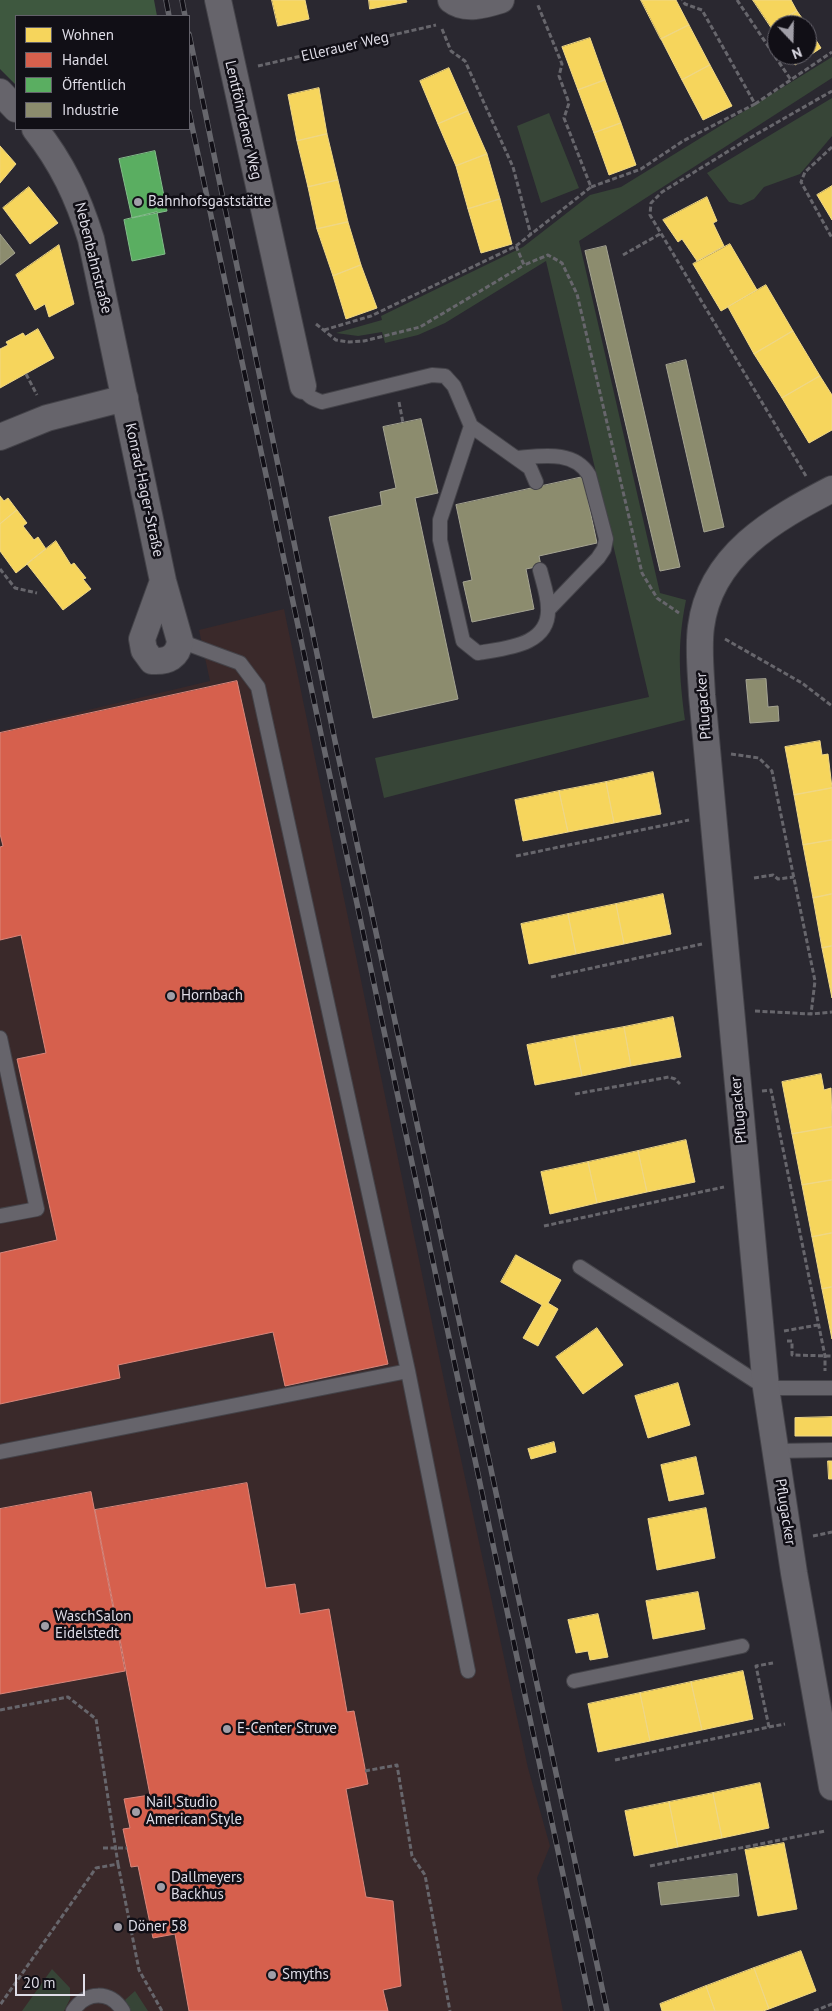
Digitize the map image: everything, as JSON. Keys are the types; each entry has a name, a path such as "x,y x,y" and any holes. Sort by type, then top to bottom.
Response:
{"street":[{"name":"Lentföhrdener Weg","path":"218,0 303,386"},
{"path":"452,1 465,6 478,6 501,0"},
{"path":"0,92 15,108"},
{"name":"Nebenbahnstraße","path":"36,130 65,171 83,213 125,398"},
{"path":"0,437 47,418 125,398"},
{"name":"Konrad-Hager-Straße","path":"125,398 163,581 180,641"},
{"name":"Pflugacker","path":"821,486 741,548 722,571 708,597 701,626 702,695 766,1388 775,1450 827,1735 832,1787"},
{"path":"163,581 142,639 144,650 152,661 163,662 173,658 179,650 180,641"}],"lane":[{"path":"303,386 312,399 322,402 432,375 445,376 454,386 471,426 530,468 536,482"},
{"path":"471,426 440,520 440,540 463,641 478,653 528,643 538,635 546,623 548,609 540,570"},
{"path":"517,458 553,454 585,468 589,475 606,539 604,549 598,558 548,609"},
{"path":"180,641 240,663 258,687 408,1371 468,1671"},
{"path":"0,1038 36,1209 0,1216"},
{"path":"580,1266 766,1388 832,1388"},
{"path":"0,1452 408,1371"},
{"path":"775,1450 832,1450"},
{"path":"574,1681 742,1646"},
{"path":"73,2011 84,1999 100,1995 114,2000 123,2011"}],"path":[{"path":"682,0 685,4 702,10 755,104"},
{"path":"737,0 791,80"},
{"path":"537,3 562,64 559,76 569,103 564,118 591,187"},
{"name":"Ellerauer Weg","path":"253,68 436,25"},
{"path":"442,29 451,51 465,61 513,167 531,236"},
{"path":"324,330 371,316 516,246 591,187 641,168 683,140 755,104 832,52"},
{"path":"821,486 660,234 650,215 651,203 662,192 748,139 832,91"},
{"path":"832,147 805,172 801,182 832,238"},
{"path":"623,255 660,234"},
{"path":"516,246 524,266"},
{"path":"313,322 336,340 349,342 364,341 420,327 524,266 548,255 562,262 577,294 642,573 657,598 682,614"},
{"path":"26,374 38,398"},
{"path":"0,569 15,588 37,592"},
{"path":"716,634 802,684 832,706"},
{"path":"722,754 759,758 772,771 815,981 811,1014"},
{"path":"516,856 699,818"},
{"path":"754,878 774,875 778,879 794,877"},
{"path":"551,977 710,942"},
{"path":"747,1011 811,1014 832,1012"},
{"path":"575,1094 669,1078 675,1079 680,1084"},
{"path":"754,1092 771,1090 825,1356"},
{"path":"544,1226 732,1185"},
{"path":"782,1332 818,1325"},
{"path":"781,1341 792,1341 792,1355 832,1356"},
{"path":"809,1536 832,1532"},
{"path":"769,1727 756,1666 773,1663"},
{"path":"0,1710 68,1697 96,1719 118,1864 139,1970 162,2011"},
{"path":"615,1760 785,1724"},
{"path":"366,1771 396,1765 412,1856 425,1875 450,2011"},
{"path":"650,1866 825,1831"},
{"path":"103,1848 127,1848"},
{"path":"0,2005 96,1868 118,1864"},
{"path":"814,2011 832,2004"}],"shaded area":[{"path":"284,609 446,1390 528,1768 550,1846 537,1878 563,2011 0,2011 0,731 210,681 199,630"}],"green space":[{"path":"0,0 154,0 157,15 15,15 15,84 0,69"},
{"path":"832,57 832,78 579,241 660,593 686,600 680,646 681,689 685,720 384,798 375,758 649,697 546,261 445,323 418,335 385,343 382,332 358,336 336,333 382,320 381,316 523,247 590,195 621,187"},
{"path":"832,98 832,136 800,174 764,187 754,199 741,205 729,202 707,173"},
{"path":"549,113 579,188 541,203 517,126"},
{"path":"52,1969 70,1988 70,1999 64,2011 22,2011"},
{"path":"135,1991 148,2011 131,2011 125,2000"}],"building: Wohnen":[{"path":"272,0 305,0 309,19 278,26"},
{"path":"369,0 406,0 407,2 370,9"},
{"path":"641,0 676,0 689,25 661,39"},
{"path":"753,0 791,0 797,11 790,15 767,15 767,21"},
{"path":"797,11 800,15 790,15"},
{"path":"689,25 710,65 682,80 661,39"},
{"path":"590,38 605,80 578,90 562,47"},
{"path":"817,42 821,48 817,51"},
{"path":"710,65 732,106 703,120 682,80"},
{"path":"449,68 468,111 438,124 420,81"},
{"path":"605,80 621,123 594,133 578,90"},
{"path":"319,88 327,134 297,141 288,95"},
{"path":"468,111 487,154 456,166 438,124"},
{"path":"621,123 636,165 609,175 594,133"},
{"path":"327,134 338,180 308,187 297,141"},
{"path":"0,146 16,164 0,183"},
{"path":"487,154 500,199 468,209 456,166"},
{"path":"338,180 348,222 317,229 308,187"},
{"path":"832,186 832,220 817,195"},
{"path":"29,187 58,223 30,244 3,208"},
{"path":"707,197 717,221 713,223 724,246 697,261 682,239 678,242 663,220"},
{"path":"500,199 512,244 481,253 468,209"},
{"path":"348,222 361,265 333,276 317,229"},
{"path":"730,244 757,290 721,311 693,264"},
{"path":"59,245 74,304 49,317 45,304 35,310 16,275"},
{"path":"361,265 377,308 346,319 333,276"},
{"path":"766,285 793,331 754,354 728,307"},
{"path":"38,329 54,358 0,388 0,349 8,345 6,342 23,333 25,336"},
{"path":"793,331 820,376 782,398 754,354"},
{"path":"820,376 832,395 832,430 809,443 782,398"},
{"path":"0,496 4,501 8,498 17,510 0,524"},
{"path":"17,510 27,523 23,526 34,540 38,537 46,549 16,573 0,551 0,524"},
{"path":"56,541 71,565 74,563 86,578 83,579 91,589 63,610 27,564"},
{"path":"820,741 822,755 828,754 832,788 794,795 785,747"},
{"path":"653,772 661,814 614,823 606,782"},
{"path":"606,782 614,823 568,832 559,791"},
{"path":"832,788 832,840 803,845 794,795"},
{"path":"559,791 568,832 523,841 515,800"},
{"path":"832,840 832,894 813,898 803,845"},
{"path":"663,894 671,934 624,944 616,904"},
{"path":"832,894 832,946 822,948 813,898"},
{"path":"616,904 624,944 576,954 568,914"},
{"path":"568,914 576,954 529,964 521,924"},
{"path":"832,946 832,998 822,948"},
{"path":"673,1017 681,1057 631,1066 624,1027"},
{"path":"624,1027 631,1066 582,1076 574,1036"},
{"path":"574,1036 582,1076 535,1085 527,1045"},
{"path":"821,1074 824,1090 831,1088 832,1127 792,1134 782,1082"},
{"path":"832,1127 832,1180 802,1185 792,1134"},
{"path":"686,1140 695,1182 647,1192 638,1151"},
{"path":"638,1151 647,1192 597,1203 588,1162"},
{"path":"588,1162 597,1203 550,1214 541,1172"},
{"path":"832,1180 832,1233 812,1237 802,1185"},
{"path":"832,1233 832,1287 822,1289 812,1237"},
{"path":"516,1255 561,1280 548,1303 558,1309 538,1346 523,1338 542,1305 501,1282"},
{"path":"832,1287 832,1339 822,1289"},
{"path":"597,1328 623,1365 583,1394 556,1357"},
{"path":"678,1383 690,1425 648,1438 635,1396"},
{"path":"832,1417 832,1436 795,1436 795,1418"},
{"path":"554,1442 556,1452 531,1459 528,1449"},
{"path":"696,1457 704,1494 669,1501 661,1465"},
{"path":"828,1461 832,1461 832,1479 829,1479"},
{"path":"706,1508 715,1558 657,1570 648,1519"},
{"path":"698,1592 705,1629 653,1639 646,1601"},
{"path":"598,1614 608,1657 590,1660 588,1651 576,1653 568,1620"},
{"path":"743,1671 753,1719 702,1730 691,1682"},
{"path":"691,1682 702,1730 650,1741 640,1693"},
{"path":"640,1693 650,1741 598,1752 588,1704"},
{"path":"760,1783 769,1828 722,1838 713,1793"},
{"path":"713,1793 722,1838 678,1847 669,1802"},
{"path":"669,1802 678,1847 634,1856 625,1811"},
{"path":"784,1843 797,1909 758,1916 745,1850"},
{"path":"801,1951 816,1991 769,2009 754,1968"},
{"path":"754,1968 769,2009 763,2011 715,2011 706,1986"},
{"path":"706,1986 715,2011 662,2011 660,2004"}],"building: Handel":[{"name":"Hornbach","path":"237,681 388,1364 285,1386 273,1332 118,1365 120,1378 0,1404 0,1253 57,1240 17,1059 46,1053 21,935 0,940 0,847 3,846 0,834 0,733"},
{"path":"247,1483 266,1588 295,1584 300,1614 329,1609 347,1712 354,1711 368,1784 346,1789 366,1897 393,1901 401,1986 383,1990 388,2011 189,2011 175,1934 153,1938 138,1866 131,1867 123,1829 130,1828 124,1799 150,1795 95,1510"},
{"path":"91,1492 125,1671 0,1694 0,1509"}],"building: Öffentlich":[{"path":"155,151 167,211 132,218 119,159"},
{"path":"157,212 165,254 132,261 124,220"}],"building: Industrie":[{"path":"0,234 15,253 0,265"},
{"path":"606,246 680,567 660,571 585,251"},
{"path":"686,360 724,527 704,532 666,365"},
{"path":"421,419 438,493 415,498 458,699 373,718 329,517 382,505 380,492 396,488 383,427"},
{"path":"583,477 597,543 539,556 541,566 526,569 534,609 472,622 463,582 472,580 456,505"},
{"path":"766,679 768,707 778,706 779,721 750,723 746,680"},
{"path":"737,1874 739,1896 661,1905 658,1883"}],"railway":[{"path":"166,0 169,15"},
{"path":"182,0 185,15"},
{"path":"190,39 335,741 607,2011"},
{"path":"190,117 592,2011"}],"place":[{"name":"Bahnhofsgaststätte","path":"138,202"},
{"name":"Hornbach","path":"171,996"},
{"name":"WaschSalon Eidelstedt","path":"45,1626"},
{"name":"E-Center Struve","path":"227,1729"},
{"name":"Nail Studio American Style","path":"136,1812"},
{"name":"Dallmeyers Backhus","path":"161,1887"},
{"name":"Döner 58","path":"118,1927"},
{"name":"Smyths","path":"272,1975"}]}
